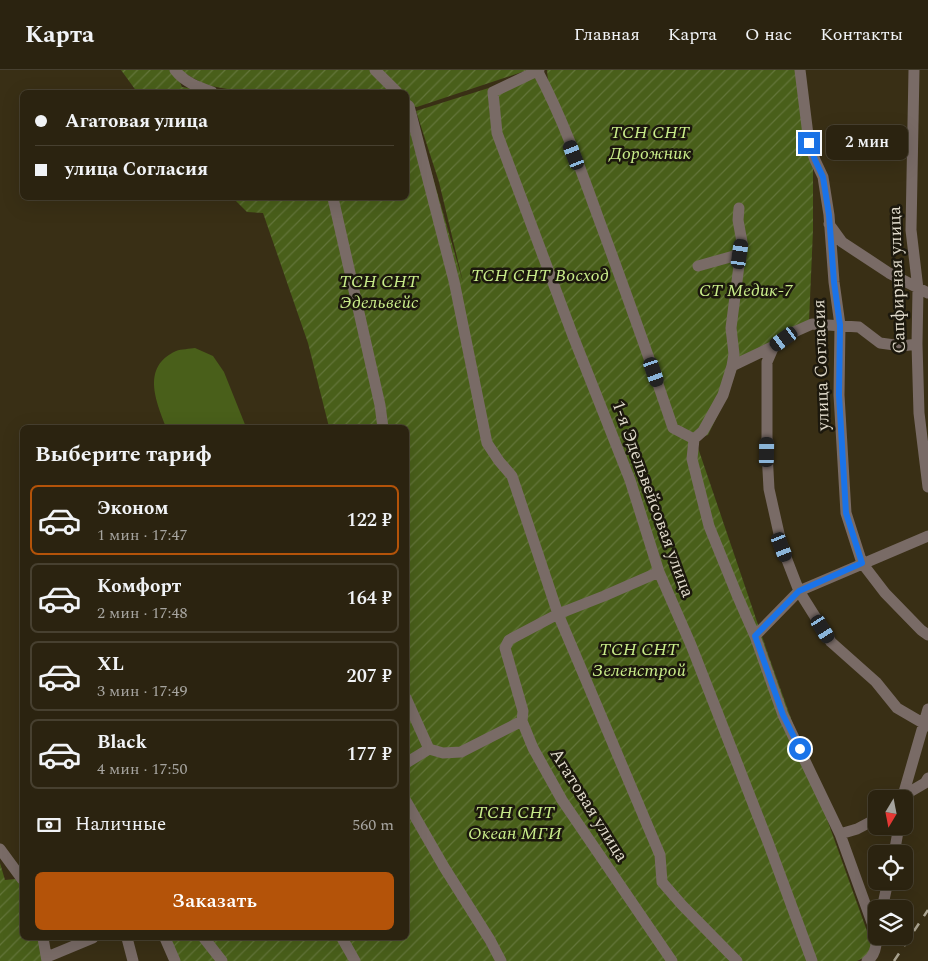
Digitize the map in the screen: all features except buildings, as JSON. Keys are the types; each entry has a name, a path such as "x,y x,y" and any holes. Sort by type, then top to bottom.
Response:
{"street":[{"path":"175,70 181,77 206,90"},
{"path":"375,70 395,90"},
{"path":"538,70 556,108 587,187 673,428 694,439"},
{"name":"1-я Эдельвейсовая улица","path":"538,70 493,92 497,133 573,336 630,480 659,572 705,681 812,961"},
{"name":"улица Согласия","path":"800,70 809,143 823,177 840,325 839,395 846,513 862,563 885,593 928,635"},
{"name":"Сапфирная улица","path":"914,70 911,230 923,291 917,344 919,413 928,487"},
{"path":"409,109 422,153 454,281 487,443 499,462 512,476 558,614 660,855 662,882 737,961"},
{"path":"333,200 380,405 383,425"},
{"path":"739,208 738,220 742,242 732,328 734,354 732,366 723,395 703,432 694,439 692,459 709,526 755,636 783,715 840,834 868,907"},
{"path":"829,224 842,242 890,273 923,291"},
{"path":"698,266 740,254"},
{"path":"732,366 774,346 794,332 812,324 859,327 880,343 902,346 917,344"},
{"path":"774,346 767,362 769,489 782,547 799,591 831,642 876,682 897,708 926,724"},
{"path":"755,636 799,591 928,536"},
{"name":"Агатовая улица","path":"659,572 558,614 509,640 505,648 523,711 522,721 533,748 562,800 672,961"},
{"path":"409,704 430,749"},
{"path":"904,790 926,724 928,709"},
{"path":"409,761 430,749 443,753 460,752 522,721"},
{"path":"913,790 925,783 928,778"},
{"path":"409,806 501,961"},
{"path":"840,834 868,823"},
{"path":"0,849 20,876"},
{"path":"42,940 47,959 88,940"},
{"path":"128,940 133,961"},
{"path":"165,940 175,961"},
{"path":"206,940 222,961"},
{"path":"343,940 355,961"},
{"path":"867,961 871,958 876,945"}],"green space":[{"path":"121,70 175,70 182,87 201,90 136,90"},
{"path":"181,70 528,70 417,107 409,106 409,90 232,90 206,85"},
{"path":"547,70 804,70 813,165 813,230 809,322 737,368 725,400 708,435 695,439 768,654 868,934 868,945 872,945 867,956 857,961 504,961 409,801 409,425 328,425 308,343 263,213 247,212 235,200 409,200 409,112 414,112 463,282 439,182 416,111 542,71 548,81"},
{"path":"195,348 213,356 224,372 245,425 165,425 158,406 154,385 155,375 158,366 165,358 180,350"},
{"path":"409,811 496,961 178,961 168,940 409,940"},
{"path":"0,863 5,880 15,879 20,882 20,940 44,940 49,961 0,961"}],"railway":[{"path":"894,961 928,910"}],"route":[{"path":"800,749 783,715 755,636 799,591 862,563 846,513 839,395 840,325 829,238 829,215 823,177 809,143"}],"park label":[{"name":"ТСН СНТ Дорожник","path":"650,142"},
{"name":"ТСН СНТ Восход","path":"540,275"},
{"name":"СТ Медик-7","path":"746,290"},
{"name":"ТСН СНТ Эдельвейс","path":"379,291"},
{"name":"ТСН СНТ Зеленстрой","path":"639,659"},
{"name":"ТСН СНТ Океан МГИ","path":"515,822"}]}
